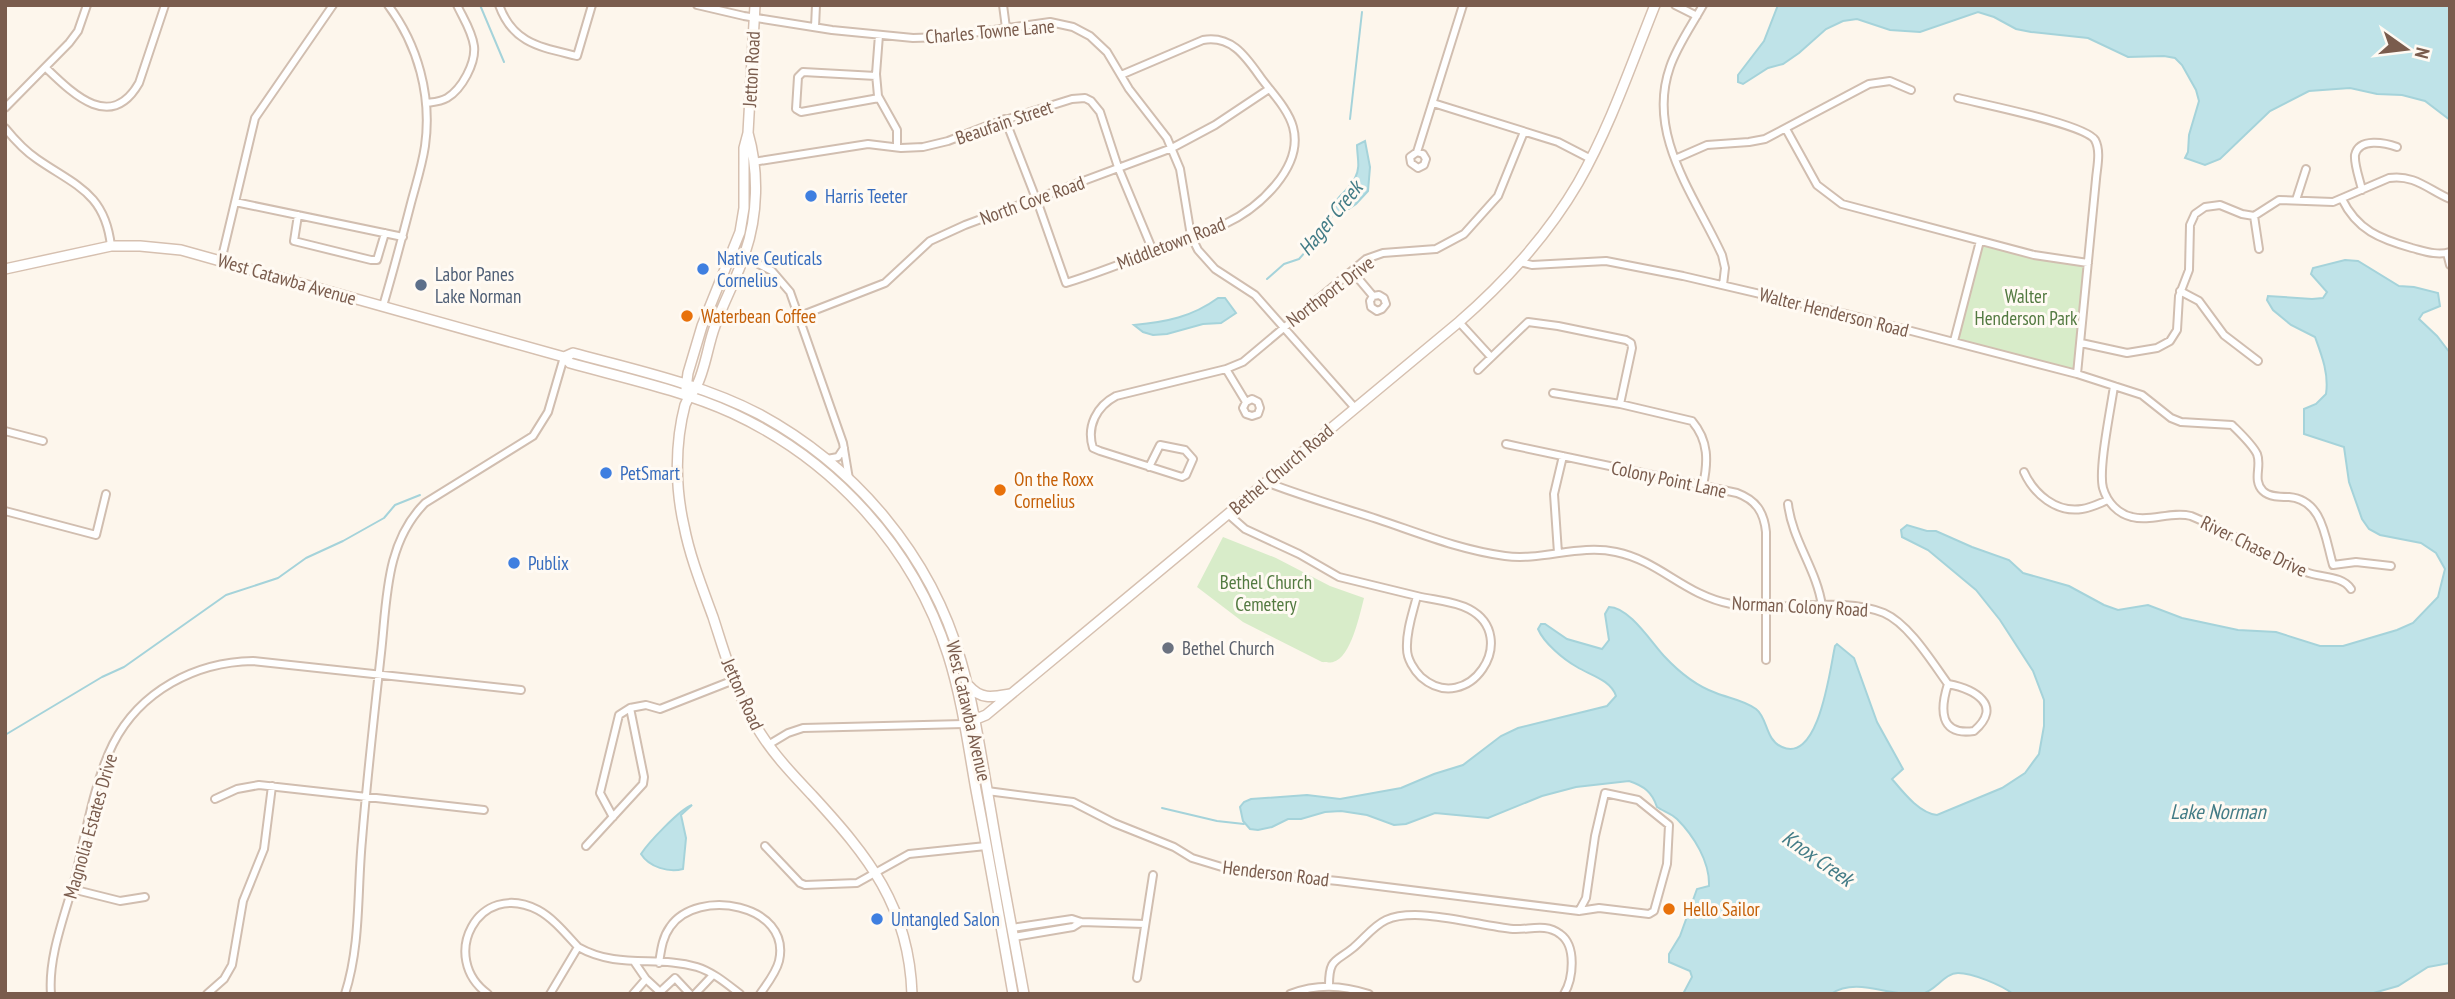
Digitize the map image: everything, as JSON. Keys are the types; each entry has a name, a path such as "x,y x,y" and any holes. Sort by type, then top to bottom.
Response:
{"main road":[{"name":"Jetton Road","path":"755,5 748,132 744,148 742,218 734,251 702,326 685,384 688,396 678,448 682,519 691,554 745,706 768,744 846,832 876,873 895,912 905,944 912,994"},
{"name":"Bethel Church Road","path":"964,724 986,715 1228,514 1459,322 1520,262 1566,202 1591,159 1655,5"},
{"name":"Jetton Road","path":"688,396 696,388 717,321 744,256 755,210 753,162 748,132"},
{"name":"West Catawba Avenue","path":"5,269 111,246 181,250 564,356 573,353 685,384 757,414 792,434 827,459 886,519 921,569 947,623 967,682 1024,994"},
{"name":"West Catawba Avenue","path":"564,356 570,363 688,396 731,413 788,443 831,476 871,517 898,552 931,611 948,654 964,724 1013,994"},
{"path":"871,517 890,533 914,568 921,569"},
{"path":"967,682 982,696 1012,693"},
{"path":"992,874 998,888 1007,932 1013,932"}],"street":[{"path":"5,108 47,68 78,31 88,5"},
{"path":"47,68 71,93 83,100 110,107 122,102 133,94 139,83 165,5"},
{"path":"222,261 255,118 333,5"},
{"path":"383,306 423,156 426,129 426,103 415,53 403,26 388,5"},
{"path":"426,103 450,96 462,82 472,62 474,44 457,5"},
{"path":"499,5 510,27 525,40 577,56 592,5"},
{"name":"Charles Towne Lane","path":"696,5 815,27 879,35 944,37 1050,22 1073,27 1096,40 1129,89 1162,129 1172,148 1180,169 1191,236 1198,250 1215,270 1247,288 1355,408"},
{"path":"815,27 816,5"},
{"path":"1003,5 1006,28"},
{"path":"1418,152 1462,5"},
{"path":"1675,5 1697,16"},
{"path":"1703,5 1672,61 1663,97 1666,135 1675,159 1725,261 1723,285"},
{"path":"879,35 876,76 879,98 897,130 897,147"},
{"name":"Middletown Road","path":"1036,198 1066,283 1225,224 1280,181 1289,167 1295,147 1293,126 1238,48 1226,41 1216,39 1196,43 1121,75"},
{"path":"876,76 803,72 798,77 796,108 801,112 879,98"},
{"path":"1675,159 1700,146 1758,141 1786,129 1869,84 1890,82 1911,90"},
{"name":"North Cove Road","path":"800,316 885,283 930,241 965,225 1172,148 1215,125 1269,89"},
{"name":"Beaufain Street","path":"753,162 860,144 923,147 948,141 1005,119 1072,99 1085,98 1100,112 1118,167 1153,251"},
{"path":"1958,98 2067,125 2092,137 2098,150 2077,374"},
{"path":"1433,103 1558,142 1591,159"},
{"path":"1005,119 1036,198"},
{"path":"5,128 35,158 74,181 92,197 105,216 111,246"},
{"path":"1786,129 1817,185 1834,200 1850,208 2048,258 2088,263"},
{"name":"Northport Drive","path":"1149,467 1093,448 1090,438 1096,414 1102,404 1116,396 1226,369 1250,357 1367,259 1383,253 1436,249 1457,240 1502,189 1524,131"},
{"path":"2362,190 2355,156 2358,148 2379,143 2397,147"},
{"path":"2295,200 2306,169"},
{"path":"2081,343 2127,353 2166,345 2177,330 2177,300 2189,270 2190,229 2195,214 2205,207 2224,206 2254,216 2279,200 2325,203 2342,199 2389,178 2404,177 2418,181 2450,200"},
{"path":"2342,199 2356,222 2373,235 2428,252 2449,253 2450,265"},
{"path":"235,202 402,237"},
{"path":"298,215 295,241 372,260 377,260 379,256 384,233"},
{"path":"2254,216 2259,249"},
{"path":"1954,341 1980,241"},
{"path":"734,251 762,265 778,277 790,292 844,448 849,479"},
{"name":"Walter Henderson Road","path":"1520,262 1532,265 1618,262 1723,285 2077,374 2143,396 2171,418 2181,422 2233,426 2256,452 2258,481 2263,491 2278,497 2302,500 2313,508 2324,531 2333,565 2356,562 2391,566"},
{"path":"1352,271 1373,296"},
{"path":"2180,291 2199,301 2224,335 2258,361"},
{"path":"1459,322 1492,357"},
{"path":"1478,370 1528,322 1626,340 1632,348 1620,404"},
{"path":"345,994 356,948 366,797 393,558 414,514 438,493 533,436 548,412 564,356"},
{"path":"1226,369 1246,402"},
{"path":"2024,472 2028,482 2042,497 2063,508 2079,510 2108,500 2103,489 2102,472 2114,386"},
{"path":"1553,393 1620,404 1692,421 1708,457 1703,485"},
{"path":"5,431 43,441"},
{"name":"Colony Point Lane","path":"1506,444 1746,496 1760,509 1766,532 1766,660"},
{"path":"1160,445 1185,450 1193,459 1186,475 1182,477 1149,467 1154,452 1160,445"},
{"path":"827,459 838,457 844,448"},
{"path":"1559,553 1554,494 1563,456"},
{"name":"Norman Colony Road","path":"1266,482 1469,549 1520,557 1594,550 1617,552 1645,562 1700,595 1732,604 1865,608 1892,617 1907,631 1948,684"},
{"path":"5,511 96,536 106,494"},
{"name":"River Chase Drive","path":"2108,500 2122,513 2134,518 2177,514 2191,516 2308,573 2348,583 2351,589"},
{"path":"1788,504 1790,519 1820,591 1822,606"},
{"path":"1228,514 1245,529 1299,554 1339,577 1417,596 1469,609 1484,623 1490,639 1490,653 1483,670 1472,681 1458,687 1444,687 1425,680 1413,667 1407,650 1417,596"},
{"name":"Magnolia Estates Drive","path":"51,994 54,959 101,776 113,744 138,709 165,686 205,668 234,662 253,662 521,690"},
{"path":"613,817 600,793 619,715 630,708 646,705 660,709 734,680"},
{"path":"1948,684 1971,690 1981,696 1986,704 1982,724 1974,731 1955,730 1946,723 1942,712 1948,684"},
{"path":"586,846 638,791 644,777 630,708"},
{"name":"Bethel Church Road","path":"768,744 803,728 964,724"},
{"path":"215,799 248,786 272,786 484,810"},
{"path":"207,994 224,979 235,956 243,901 264,849 272,786"},
{"name":"Henderson Road","path":"987,791 1073,802 1114,823 1174,847 1192,858 1235,871 1579,911 1599,908 1649,914 1654,911 1667,864 1669,825 1638,800 1605,793 1595,836 1586,898 1579,911"},
{"path":"765,846 805,885 856,883 909,854 986,846"},
{"path":"1137,978 1153,875"},
{"path":"72,889 120,901 145,897"},
{"path":"488,994 475,982 466,958 468,937 471,928 486,910 509,903 536,909 578,947 601,957 698,967 740,994"},
{"path":"659,963 663,941 669,928 681,915 696,908 715,906 753,911 763,917 771,927 780,954 776,970 760,994"},
{"path":"1329,985 1331,969 1338,958 1352,950 1384,921 1407,915 1513,929 1553,930 1565,938 1571,950 1570,977 1564,994"},
{"path":"1013,932 1073,927 1081,922 1145,924"},
{"path":"550,994 578,947"},
{"path":"635,962 646,979 660,992 675,978 693,994 713,975"},
{"path":"633,994 646,979"},
{"path":"1290,994 1305,988 1329,985 1369,994"}],"green space":[{"name":"Walter Henderson Park","path":"1981,242 2088,264 2077,374 1954,341"},
{"name":"Bethel Church Cemetery","path":"1223,537 1276,558 1330,586 1364,598 1350,644 1339,659 1322,662 1243,622 1197,587"}],"water":[{"path":"1778,5 2450,5 2450,120 2425,101 2402,95 2377,94 2350,88 2309,91 2270,111 2220,159 2205,165 2185,158 2199,101 2196,90 2175,58 2128,57 2088,38 2016,29 1978,12 1920,32 1890,30 1857,19 1843,21 1826,29 1783,64 1768,68 1743,84 1738,82 1738,75 1764,41"},
{"path":"1365,141 1370,167 1368,191 1356,204 1338,216 1333,216 1334,205 1357,174 1357,145"},
{"name":"Lake Norman","path":"2345,260 2358,261 2399,286 2438,293 2440,306 2423,313 2419,319 2450,353 2450,963 2428,967 2398,986 2370,994 2013,994 1987,980 1958,973 1948,976 1931,990 1921,994 1852,987 1831,994 1683,994 1692,977 1690,971 1669,962 1669,954 1680,936 1697,889 1709,886 1707,868 1695,841 1675,817 1657,807 1643,787 1629,781 1576,787 1542,796 1488,818 1435,813 1406,824 1394,825 1367,815 1341,811 1288,819 1258,830 1250,829 1243,821 1240,807 1251,799 1307,795 1340,799 1401,788 1463,765 1501,736 1518,728 1607,706 1616,696 1610,686 1560,655 1538,629 1541,624 1545,624 1567,639 1602,649 1609,640 1605,614 1609,607 1632,619 1669,662 1694,682 1756,709 1772,739 1782,747 1795,748 1805,742 1814,729 1821,712 1837,644 1854,658 1877,722 1903,769 1892,779 1912,801 1937,815 2002,788 2025,773 2039,754 2044,726 2044,700 2033,671 2000,620 1976,590 1928,550 1902,537 1901,530 1907,525 1936,531 2009,560 2023,573 2069,586 2118,610 2148,605 2182,618 2238,630 2276,632 2320,646 2343,646 2413,623 2438,597 2445,569 2436,553 2421,543 2380,535 2369,529 2362,519 2349,482 2344,447 2304,434 2304,409 2316,404 2326,394 2326,372 2315,337 2291,325 2273,310 2267,300 2268,296 2323,298 2327,292 2311,274 2313,268"},
{"path":"1218,298 1225,298 1236,313 1221,323 1203,324 1153,335 1134,325 1178,318"},
{"path":"692,805 681,815 686,838 683,869 654,866 641,854 672,819"}],"waterway":[{"path":"480,5 504,62"},
{"name":"Hager Creek","path":"1350,119 1362,12"},
{"name":"Hager Creek","path":"1267,279 1284,264 1299,259 1333,215"},
{"path":"5,735 102,677 124,667 226,595 278,578 306,558 384,518 395,505 420,495"},
{"name":"Knox Creek","path":"1162,808 1217,821 1244,824"}],"place":[{"name":"Harris Teeter","path":"811,196"},
{"name":"Native Ceuticals Cornelius","path":"703,269"},
{"name":"Labor Panes Lake Norman","path":"421,285"},
{"name":"Waterbean Coffee","path":"687,316"},
{"name":"PetSmart","path":"606,473"},
{"name":"On the Roxx Cornelius","path":"1000,490"},
{"name":"Publix","path":"514,563"},
{"name":"Bethel Church","path":"1168,648"},
{"name":"Hello Sailor","path":"1669,909"},
{"name":"Untangled Salon","path":"877,919"}]}
